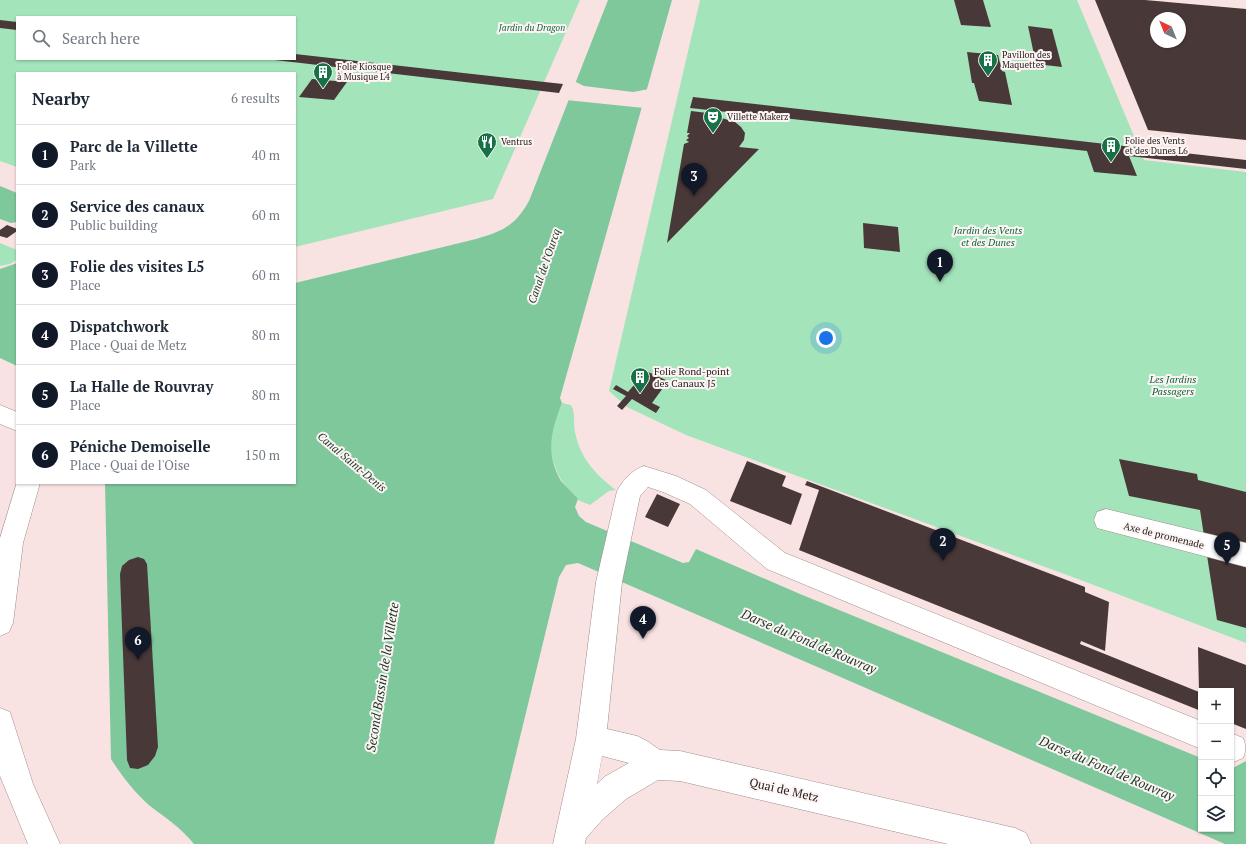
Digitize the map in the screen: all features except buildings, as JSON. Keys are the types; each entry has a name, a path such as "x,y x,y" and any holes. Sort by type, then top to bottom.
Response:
{"street":[{"path":"0,414 16,422"},
{"path":"571,837 591,739 609,582 628,491 644,476 668,483 698,496 776,561 1198,734"},
{"path":"0,624 6,544 28,484"},
{"name":"Axe de promenade","path":"1106,520 1246,555"},
{"path":"0,722 4,745 20,795 44,844"},
{"path":"571,837 591,809 615,788 655,765 637,751 591,739"},
{"name":"Quai de Metz","path":"655,765 680,766 1015,844"}],"green space":[{"name":"Jardin du Dragon","path":"0,0 580,0 493,199 296,247 296,72 16,72 16,167 0,161"},
{"path":"700,0 1077,0 1144,160 1246,172 1246,643 1078,579 686,435 627,407 609,391"},
{"path":"0,243 16,250 16,260 10,264 0,266"},
{"path":"562,403 571,405 573,408 577,441 585,458 596,472 616,490 609,491 590,505 578,500 567,489 555,467 553,460 550,445 551,434"}],"water":[{"path":"608,0 672,0 560,398 562,403 555,423 551,442 551,451 556,471 561,481 578,499 575,507 579,516 586,522 683,563 689,562 696,549 800,594 1198,757 1198,832 1234,832 1234,767 1246,761 1246,844 1225,844 578,563 566,565 559,577 494,844 194,844 179,828 144,801 124,778 111,759 105,484 296,484 296,283 476,239 501,230 513,222 529,201"},
{"path":"0,186 16,193 16,222 11,223 0,219"},
{"path":"16,263 16,366 0,358 0,269"}],"pier":[{"path":"574,81 584,86 633,92 649,89 644,108 566,100"}],"place":[{"name":"Pavillon des Maquettes","path":"988,77"},
{"name":"Folie Kiosque à Musique L4","path":"323,89"},
{"name":"Villette Makerz","path":"713,134"},
{"name":"Ventrus","path":"487,159"},
{"name":"Folie des Vents et des Dunes L6","path":"1111,163"},
{"name":"Folie des visites L5","path":"694,196"},
{"name":"Parc de la Villette","path":"940,282"},
{"name":"Folie Rond-point des Canaux J5","path":"640,394"},
{"name":"Service des canaux","path":"943,561"},
{"name":"La Halle de Rouvray","path":"1227,565"},
{"name":"Dispatchwork","path":"643,639"},
{"name":"Péniche Demoiselle","path":"138,660"}],"park label":[{"name":"Jardin des Vents et des Dunes","path":"988,236"},
{"name":"Les Jardins Passagers","path":"1173,384"}],"water label":[{"name":"Canal de l'Ourcq","path":"544,266"},
{"name":"Canal Saint-Denis","path":"352,462"},
{"name":"Darse du Fond de Rouvray","path":"809,641"},
{"name":"Second Bassin de la Villette","path":"382,677"},
{"name":"Darse du Fond de Rouvray","path":"1107,768"}]}
